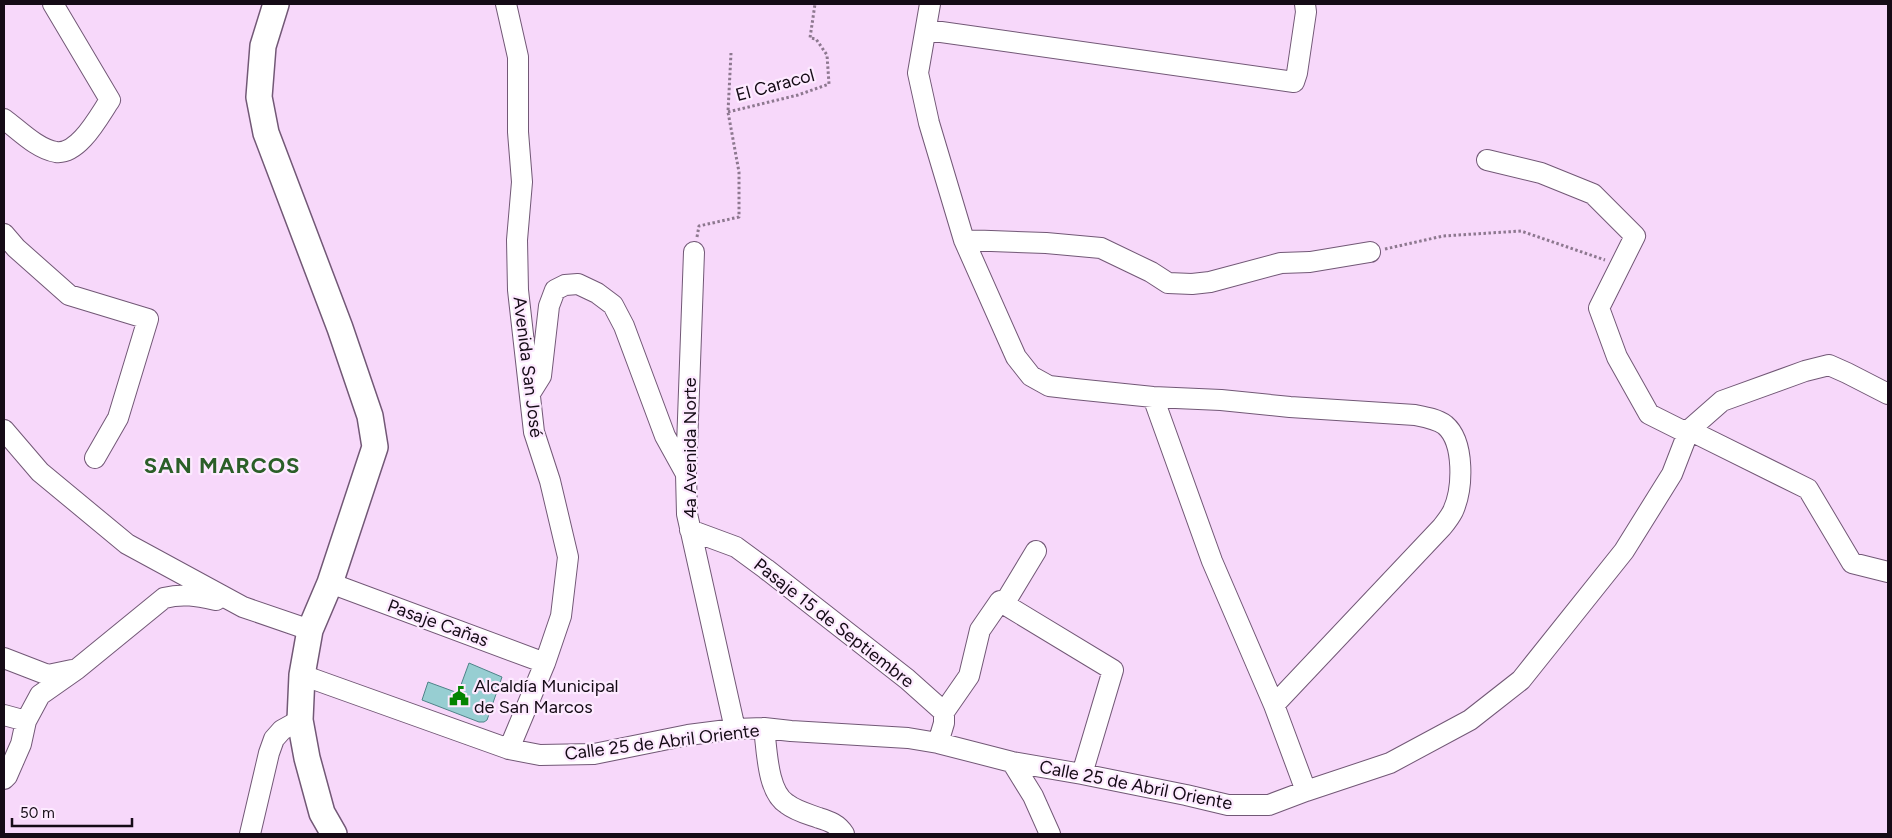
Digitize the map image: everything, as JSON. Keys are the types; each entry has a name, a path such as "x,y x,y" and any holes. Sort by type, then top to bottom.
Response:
{"main road":[{"path":"276,4 262,46 259,97 266,133 340,328 370,416 375,447 330,583 310,630 302,675 300,720 307,758 322,812 334,834"}],"street":[{"path":"4,119 39,145 58,152 76,146 90,130 110,100 54,4"},
{"name":"Avenida San José","path":"506,4 518,57 518,132 522,182 517,240 518,280 534,432 550,481 568,557 561,616 545,663 509,748"},
{"path":"930,4 918,73 928,123 964,240 1016,357 1031,376 1049,386 1153,397 1221,400 1415,416 1429,418 1445,425 1454,436 1459,451 1460,487 1453,511 1442,527 1274,705"},
{"path":"927,30 1294,82 1306,12 1305,4"},
{"path":"1487,160 1541,173 1593,194 1634,236 1598,308 1617,357 1649,414 1681,430 1689,430 1808,488 1852,563 1888,572"},
{"path":"4,234 16,248 69,295 148,320 118,418 95,458"},
{"path":"964,240 1046,243 1101,248 1152,272 1168,283 1192,284 1210,282 1280,263 1310,262 1370,252"},
{"name":"4a Avenida Norte","path":"694,252 686,474 687,514 735,729"},
{"path":"531,392 541,376 549,306 554,290 565,285 578,284 597,293 612,305 624,326 665,436 686,474"},
{"name":"Calle 25 de Abril Oriente","path":"302,675 509,748 540,755 594,754 688,735 735,729 764,728 908,738 938,743 1012,762 1082,774 1228,805 1269,806 1306,790 1390,763 1470,720 1522,680 1624,550 1672,474 1689,430 1722,401 1805,371 1829,366 1888,394"},
{"path":"1153,397 1212,561 1274,705 1306,790"},
{"path":"4,430 40,472 127,544 243,607"},
{"name":"Pasaje 15 de Septiembre","path":"690,530 736,547 766,568 908,679 944,712"},
{"path":"1004,604 1036,551"},
{"name":"Pasaje Cañas","path":"330,583 545,663"},
{"path":"4,779 21,744 26,721 40,695 77,669 164,598 190,594 243,607 310,630"},
{"path":"938,743 944,723 944,712 969,676 980,630 1000,601 1113,670 1082,774"},
{"path":"4,658 48,675 77,669"},
{"path":"4,715 26,721"},
{"path":"250,834 274,739 282,730 300,720"},
{"path":"764,728 770,773 775,790 785,803 832,822 844,834"},
{"path":"1012,762 1033,796 1050,834"}],"path":[{"name":"El Caracol","path":"728,112 829,84 827,55 816,39 810,38 815,4"},
{"name":"El Caracol","path":"694,252 699,226 739,217 739,172 728,112 731,53"},
{"path":"1370,252 1443,236 1521,231 1620,265"}],"building":[{"name":"Alcaldía Municipal de San Marcos","path":"469,663 502,677 487,720 484,722 479,722 422,700 428,682 458,693"}],"place":[{"name":"Alcaldía Municipal de San Marcos","path":"459,696"}],"district":[{"name":"SAN MARCOS","path":"222,465"}]}
